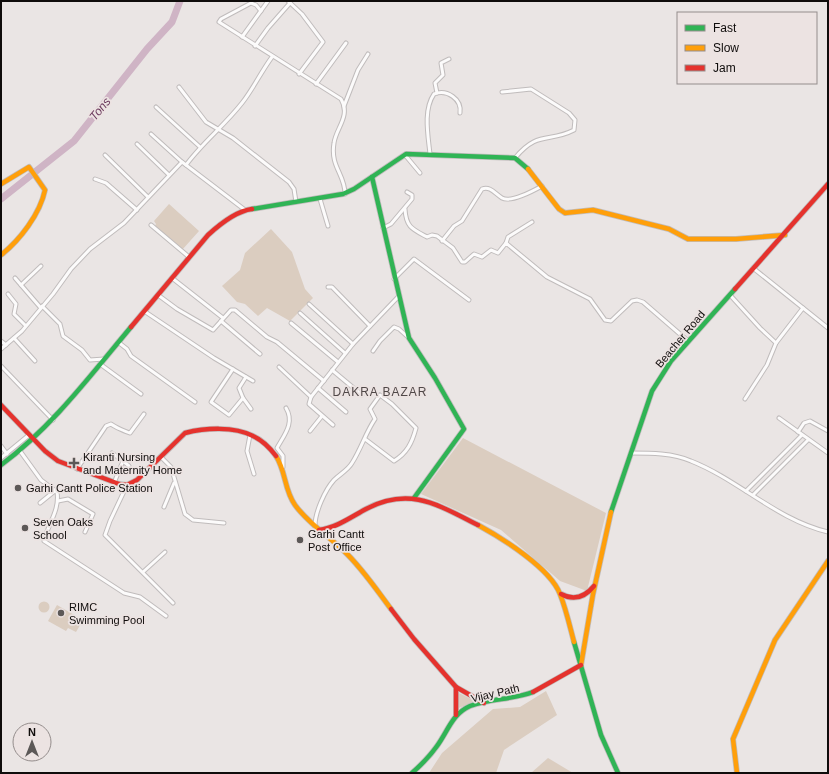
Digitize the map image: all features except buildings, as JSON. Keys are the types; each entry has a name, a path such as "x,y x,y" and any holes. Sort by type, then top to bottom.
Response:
{"street":[{"path":"242,37 268,1"},
{"path":"255,46 289,2 302,14 323,42 299,74"},
{"path":"261,11 254,3 251,3 219,21 220,24 338,97 344,106"},
{"path":"316,84 346,43"},
{"path":"345,194 344,182 335,166 334,144 343,120 344,106 358,70 368,54"},
{"path":"186,165 200,147 218,130 243,102 272,57"},
{"path":"437,93 435,83 443,75 440,63 449,59"},
{"path":"179,87 206,122 239,143 289,182 294,190 296,202"},
{"path":"502,92 531,89 569,113 575,120 574,130 536,140 524,146 515,158"},
{"path":"437,93 452,95 459,102 460,113"},
{"path":"430,154 427,129 429,104 431,99 437,93"},
{"path":"156,107 200,147"},
{"path":"151,134 182,162 245,210"},
{"path":"137,144 169,176"},
{"path":"1,465 20,451 53,420 189,257 219,225 245,210 345,194 405,155 430,154 515,158 527,167 559,209 566,213 593,210 669,229 688,239 736,239 785,235"},
{"path":"105,155 148,198"},
{"path":"405,155 420,173"},
{"path":"1,349 14,338 54,294 71,269 90,249 118,228 182,162"},
{"path":"1,184 5,183 26,168 31,169 45,187 45,194 41,203 26,228 1,255"},
{"path":"372,177 398,297 409,338"},
{"path":"95,179 106,183 136,210"},
{"name":"Beacher Road","path":"581,665 595,585 612,506 652,391 671,361 688,341 753,268 785,235 828,184"},
{"path":"442,241 452,228 462,221 482,189 486,188 505,199 518,197 542,186"},
{"path":"383,228 390,224 405,209 413,198 407,192"},
{"path":"320,199 328,226"},
{"path":"405,209 406,220 412,229 426,237 435,235 453,248 457,256 464,262 474,254 482,256 491,250 498,253 506,244 511,235 532,222"},
{"path":"151,225 189,257"},
{"path":"506,244 547,277 590,299 605,320 611,321 632,301 637,300 643,302 688,341"},
{"path":"394,279 414,259 469,300"},
{"path":"21,285 42,266"},
{"path":"753,268 828,328"},
{"path":"15,278 41,307 60,324 62,334 66,339 82,350 90,360 104,359"},
{"path":"172,278 260,354"},
{"path":"328,287 332,288 370,326"},
{"path":"8,294 16,304 14,314 25,325"},
{"path":"158,295 211,329 215,328 231,310 236,311 267,337 277,342 324,381"},
{"path":"730,295 776,343"},
{"path":"333,425 309,404 311,397 344,353 398,297"},
{"path":"309,304 352,344"},
{"path":"745,399 767,365 776,343 803,308"},
{"path":"144,311 253,381"},
{"path":"300,313 344,353"},
{"path":"291,323 338,362"},
{"path":"373,351 380,341 394,328 399,329 409,338 435,378 464,430 414,498"},
{"path":"14,338 35,361"},
{"path":"1,341 6,345"},
{"path":"118,342 127,349 131,356 195,402"},
{"path":"100,364 141,394"},
{"path":"1,366 53,420"},
{"path":"279,367 311,397"},
{"path":"233,369 211,402 229,415 243,398"},
{"path":"332,370 362,396"},
{"path":"246,376 239,388 243,398 251,409"},
{"path":"318,388 346,412"},
{"path":"315,526 316,511 332,484 352,464 365,439 370,425 375,418 370,409 381,395 416,428 409,448 403,456 394,461 365,439"},
{"path":"1,405 45,451 58,461 114,483 127,485 137,480 185,433 215,430 250,435 274,453 282,469 288,494 295,505 319,530 345,552 363,572 414,639 456,687 484,703"},
{"path":"282,469 283,456 277,448 289,424 290,417 286,408"},
{"path":"77,469 106,426 111,424 117,429 130,433 144,414"},
{"path":"310,431 322,416"},
{"path":"779,418 828,453"},
{"path":"798,432 804,423 810,421 828,431"},
{"path":"1,458 29,435"},
{"path":"250,435 246,451 254,474"},
{"path":"746,492 802,435"},
{"path":"753,495 808,440"},
{"path":"1,446 6,454"},
{"path":"20,451 41,480 56,490 58,501 52,522 44,541 124,593 140,597 166,616"},
{"path":"112,452 129,466"},
{"path":"631,453 659,454 689,460 753,495 774,510 802,524 828,532"},
{"path":"161,457 171,467 174,483 188,518 205,522 224,523"},
{"path":"114,483 123,461"},
{"path":"164,507 174,483"},
{"path":"127,485 105,534 173,603"},
{"path":"40,503 56,490"},
{"path":"319,530 329,529 353,515 381,502 414,498 460,516 496,534 529,560 552,582 560,593 601,735 618,773"},
{"path":"58,501 68,499 93,514 85,532"},
{"path":"143,572 165,552"},
{"path":"737,773 733,739 775,640 828,561"},
{"path":"560,593 569,599 574,599 589,593 595,585"},
{"name":"Vijay Path","path":"456,715 463,709 537,691 581,665"},
{"path":"412,773 442,740 456,715 456,687"}],"shaded area":[{"path":"169,204 199,231 182,250 155,226 156,224 154,221"},
{"path":"271,229 292,252 305,289 313,298 290,321 267,308 258,316 245,304 237,302 222,286 240,270 245,253"},
{"path":"463,438 606,513 587,591 560,581 501,530 421,494"},
{"name":"RIMC Swimming Pool","path":"42,602 46,602 48,603 48,611 42,612 39,609 39,605"},
{"name":"RIMC Swimming Pool","path":"57,605 83,620 76,632 68,628 66,631 48,621"},
{"path":"546,691 557,715 504,750 496,773 429,773 442,753 493,709 520,707"},
{"path":"459,693 475,701 459,708"},
{"path":"548,758 573,773 531,773"}],"waterway":[{"name":"Tons","path":"1,199 74,141 147,49 172,22 180,1"}],"traffic: fast":[{"path":"252,209 343,194 354,189 406,154 515,158 528,169"},
{"path":"372,177 409,338 435,378 464,429 414,498"},
{"path":"611,512 652,391 671,361 735,289"},
{"path":"1,465 20,450 54,418 131,327"},
{"path":"574,642 601,735 618,773"},
{"path":"412,773 431,753 451,723 464,709 478,703 525,695 533,692"}],"traffic: slow":[{"path":"1,184 29,167 45,190 39,208 28,226 15,242 1,255"},
{"path":"528,169 559,209 565,213 593,210 669,229 688,239 736,239 785,235"},
{"path":"276,456 282,468 291,499 300,512 338,545 357,564 391,609"},
{"path":"581,665 593,594 611,512"},
{"path":"478,525 512,546 536,564 555,584 568,618 574,642"},
{"path":"737,773 733,739 775,640 828,561"}],"traffic: jam":[{"path":"735,289 828,184"},
{"path":"131,327 208,235 234,215 252,209"},
{"path":"1,405 45,451 58,461 119,484 127,485 137,480 185,433 193,431 228,429 245,433 263,442 276,456"},
{"path":"319,530 337,525 382,502 396,499 424,501 437,505 478,525"},
{"path":"561,594 570,597 579,597 587,593 594,586"},
{"path":"391,609 414,639 456,687 456,715"},
{"path":"533,692 581,665"},
{"path":"456,687 484,703"}],"place":[{"name":"Kiranti Nursing and Maternity Home","path":"74,463"},
{"name":"Garhi Cantt Police Station","path":"18,488"},
{"name":"Seven Oaks School","path":"25,528"},
{"name":"Garhi Cantt Post Office","path":"300,540"},
{"name":"RIMC Swimming Pool","path":"61,613"}],"district":[{"name":"DAKRA BAZAR","path":"380,392"}]}
